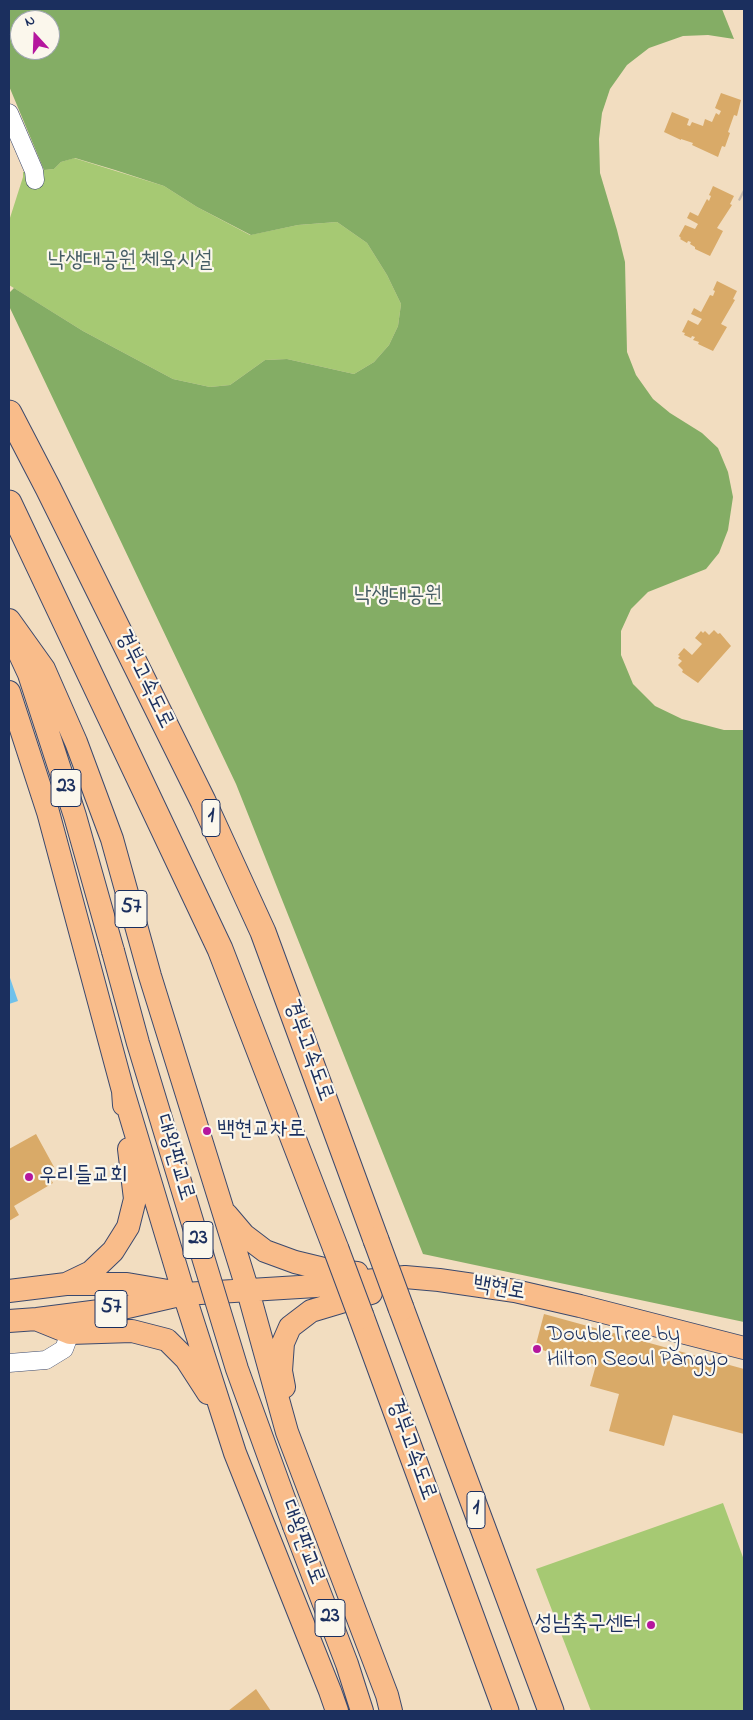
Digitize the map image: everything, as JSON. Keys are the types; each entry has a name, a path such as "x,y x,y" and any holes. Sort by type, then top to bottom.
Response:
{"highway":[{"name":"경부고속도로","path":"9,413 203,801 263,932 551,1711"},
{"name":"경부고속도로","path":"9,503 220,949 336,1249 506,1711"}],"main road":[{"name":"57","path":"9,620 44,669 76,742 112,839 150,976 223,1211"},
{"name":"대왕판교로","path":"9,630 44,718 75,816 138,1043 237,1368 294,1526 347,1664 362,1711"},
{"name":"57","path":"9,692 48,812 123,1091 135,1199 128,1227 113,1251 91,1272 66,1284"},
{"name":"대왕판교로","path":"123,1091 184,1294 235,1453 337,1711"},
{"path":"223,1211 244,1234 265,1251 328,1270 405,1277"},
{"name":"대왕판교로","path":"223,1211 287,1432 380,1677 391,1711"},
{"path":"287,1432 285,1395 281,1371 283,1342 290,1328 311,1311 375,1292 405,1277"},
{"name":"백현로","path":"248,1292 405,1277 439,1280 515,1292 580,1306 744,1348"},
{"name":"57","path":"9,1291 66,1284 127,1284 184,1294"},
{"name":"57","path":"9,1321 122,1308 184,1294 248,1292"},
{"path":"37,1319 70,1333 132,1331 167,1340 186,1359 205,1388 235,1453"}],"lane":[{"path":"9,113 34,171 36,180"},
{"path":"9,1363 46,1360 64,1349 70,1333"}],"green space":[{"name":"낙생대공원","path":"9,9 722,9 734,39 708,35 683,36 649,48 627,65 610,89 602,113 599,139 600,173 625,262 627,352 636,375 653,399 670,413 702,433 718,448 728,472 733,497 728,530 719,553 706,569 648,592 631,609 621,631 621,655 633,684 655,706 682,719 724,730 744,730 744,1322 423,1254 236,784 9,306 9,293 14,288 83,331 173,379 210,387 230,385 265,360 287,359 354,374 374,362 389,345 398,326 401,304 387,275 367,243 337,222 298,225 251,235 197,207 164,186 115,170 75,158 61,162 54,169 44,170 9,86"},
{"name":"낙생대공원 체육시설","path":"74,158 164,186 197,207 250,235 298,225 337,222 367,243 387,275 401,304 398,326 389,345 374,362 354,374 287,359 265,360 230,385 210,387 173,379 83,331 9,285 9,221 23,172 54,169 61,162"},
{"name":"성남축구센터","path":"723,1503 744,1560 744,1711 591,1711 536,1569"}],"water":[{"path":"9,975 18,1001 9,1004"}],"building":[{"path":"721,93 741,100 737,116 734,115 728,132 730,133 725,147 722,146 718,157 692,145 693,143 664,132 672,112 689,119 687,125 690,126 692,122 703,126 705,119 712,122 716,113 719,115 721,111 715,108"},
{"path":"713,186 734,196 730,204 732,205 717,228 723,231 710,256 695,249 690,244 691,242 688,241 687,243 680,239 679,236 685,225 695,229 698,224 687,218 690,212 698,216 707,199 709,201 711,196 709,195"},
{"path":"717,281 737,291 733,299 735,300 721,324 727,327 713,351 698,344 699,342 693,340 695,337 692,336 691,338 682,332 688,320 698,325 702,319 691,314 694,308 701,312 710,295 713,296 715,291 713,290"},
{"path":"714,630 718,634 720,633 731,646 698,683 682,672 683,670 678,665 682,661 678,658 680,656 678,655 684,648 692,655 702,644 695,638 701,631 703,633 705,631 709,635"},
{"name":"우리들교회","path":"36,1134 54,1167 46,1171 53,1183 14,1206 19,1215 9,1221 9,1149"},
{"path":"544,1314 744,1369 744,1434 673,1415 664,1446 609,1431 619,1394 590,1386 596,1365 535,1348"},
{"path":"256,1689 271,1711 228,1711"}],"place":[{"name":"백현교차로","path":"207,1131"},
{"name":"우리들교회","path":"29,1177"},
{"name":"DoubleTree by Hilton Seoul Pangyo","path":"537,1349"},
{"name":"성남축구센터","path":"651,1625"}]}
